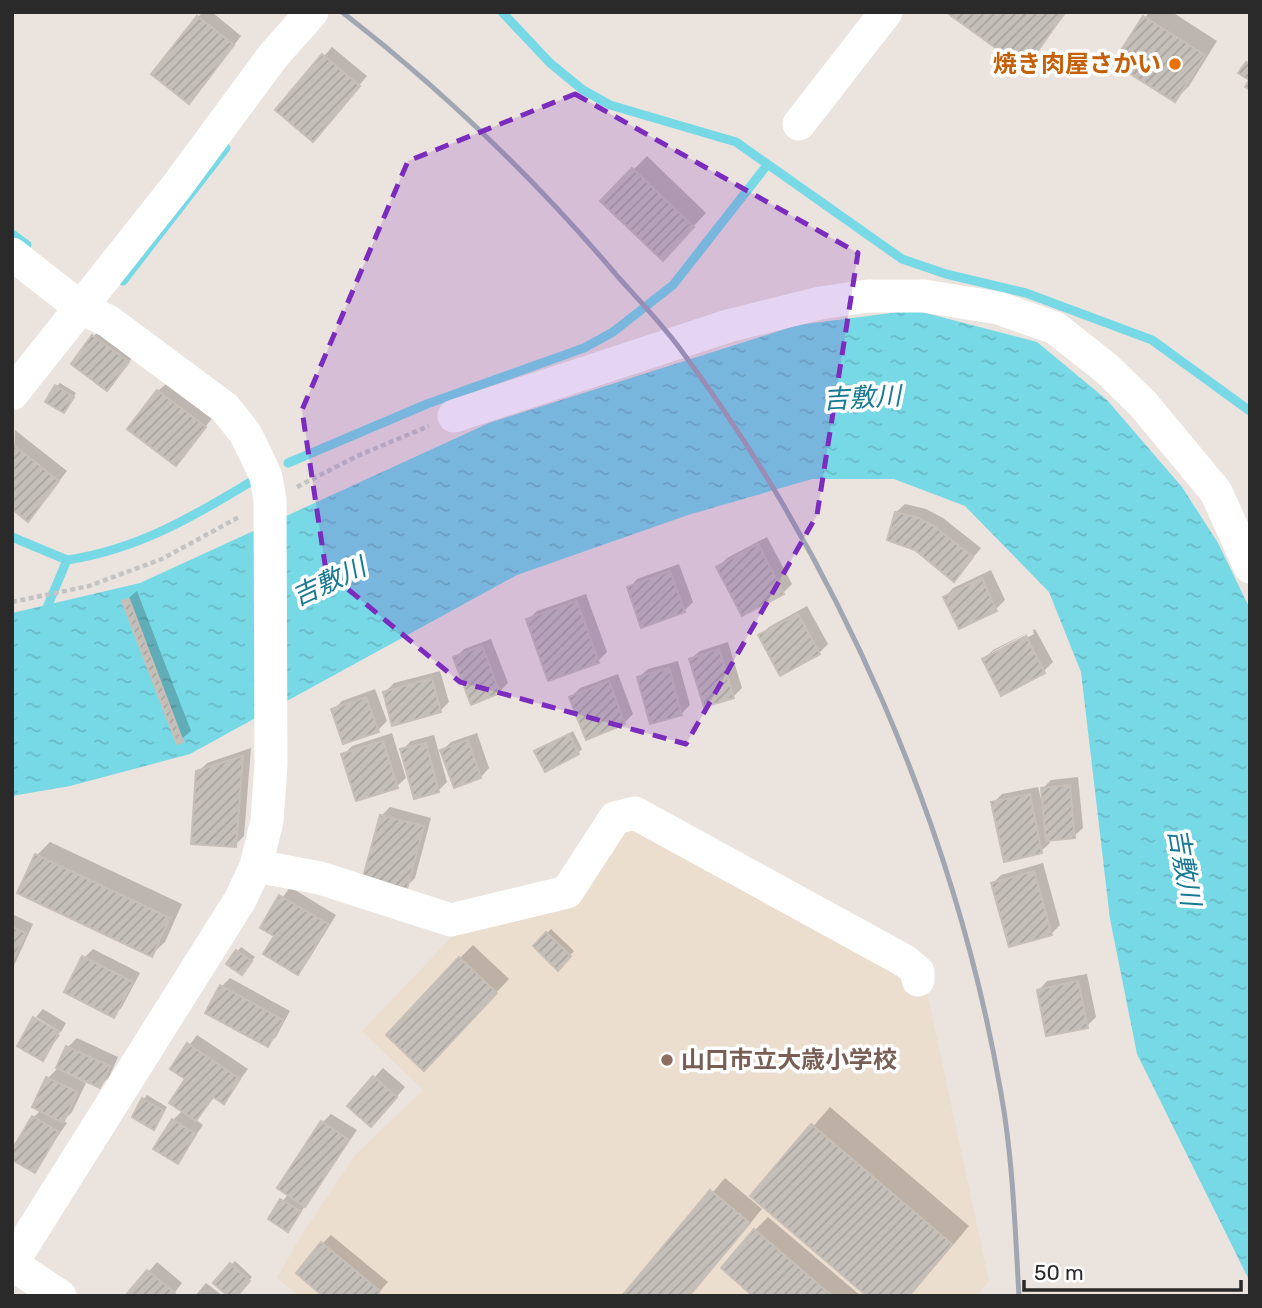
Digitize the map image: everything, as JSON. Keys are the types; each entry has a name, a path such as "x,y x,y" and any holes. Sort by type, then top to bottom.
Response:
{"street":[{"path":"12,394 273,56 312,12"},
{"path":"799,124 886,12"},
{"path":"12,254 81,308 108,321 225,408 245,433 266,477 270,508 271,728 267,821 256,866 240,900 12,1264 60,1296"},
{"path":"454,416 728,326 820,303 868,296 923,296 998,308 1055,328 1106,368 1143,404 1216,492 1250,567"},
{"path":"256,866 320,878 451,920 568,892 615,818 635,813 905,961 918,972 918,980"}],"path":[{"path":"12,602 89,586 162,559 270,508 357,456 454,416"}],"highlighted area":[{"path":"575,94 858,253 817,515 686,744 460,682 326,571 302,410 408,161"}],"shaded area":[{"name":"山口市立大歳小学校","path":"629,818 925,983 989,1281 977,1296 299,1296 277,1278 301,1236 355,1155 423,1090 362,1031 464,924 573,896"}],"water":[{"name":"吉敷川","path":"914,310 1037,342 1107,400 1182,487 1218,543 1250,609 1250,1282 1137,1054 1110,919 1081,672 1049,592 965,506 894,479 812,479 688,515 517,575 190,754 70,786 12,796 12,613 140,583 489,423 798,325"}],"building":[{"path":"946,12 1065,12 1025,69"},
{"path":"197,16 234,45 189,104 151,74"},
{"path":"1143,16 1205,55 1175,102 1113,63"},
{"path":"322,54 360,86 313,142 275,110"},
{"path":"1246,62 1250,64 1250,90 1245,87 1249,80 1238,73"},
{"path":"632,168 694,227 663,261 600,201"},
{"path":"92,335 129,362 107,391 71,364"},
{"path":"55,385 74,397 64,413 45,402"},
{"path":"157,390 206,427 176,466 127,429"},
{"path":"12,444 59,481 28,522 12,509"},
{"path":"895,512 917,517 934,526 973,557 954,582 915,550 887,540"},
{"path":"758,544 784,594 742,616 716,567"},
{"path":"670,571 685,612 641,628 627,587"},
{"path":"982,578 997,611 959,629 943,597"},
{"path":"129,599 183,742 177,744 122,601"},
{"path":"577,601 599,663 548,681 526,619"},
{"path":"798,614 820,654 780,676 758,635"},
{"path":"1026,636 1045,673 1001,696 982,659"},
{"path":"482,646 500,693 471,705 453,657"},
{"path":"719,649 734,698 704,707 689,659"},
{"path":"669,668 682,715 650,724 637,677"},
{"path":"432,678 441,712 392,726 383,692"},
{"path":"609,681 625,724 586,740 569,697"},
{"path":"366,697 379,732 343,744 331,709"},
{"path":"569,734 579,754 545,772 534,751"},
{"path":"468,740 481,778 454,788 440,750"},
{"path":"383,741 398,788 356,801 341,754"},
{"path":"426,743 439,792 414,799 400,749"},
{"path":"243,756 236,847 191,844 196,771"},
{"path":"1070,785 1075,838 1046,841 1041,788"},
{"path":"1030,794 1042,853 1004,862 991,802"},
{"path":"380,815 424,826 407,889 363,877"},
{"path":"35,854 170,918 152,957 17,893"},
{"path":"1034,871 1052,935 1009,947 991,883"},
{"path":"279,895 328,924 298,975 263,954 274,936 260,928"},
{"path":"12,927 26,933 12,962"},
{"path":"546,932 571,956 558,971 533,946"},
{"path":"236,950 252,961 242,975 226,964"},
{"path":"82,956 133,982 114,1018 64,992"},
{"path":"459,957 497,993 424,1071 386,1035"},
{"path":"1078,981 1088,1028 1046,1036 1037,990"},
{"path":"220,985 283,1020 268,1047 205,1013"},
{"path":"33,1017 59,1032 43,1061 17,1046"},
{"path":"187,1043 240,1079 224,1104 213,1097 196,1121 169,1103 185,1079 170,1069"},
{"path":"66,1046 110,1066 100,1088 56,1068"},
{"path":"373,1076 397,1097 371,1127 347,1106"},
{"path":"46,1077 78,1092 63,1123 32,1107"},
{"path":"142,1098 164,1111 154,1130 132,1117"},
{"path":"32,1116 59,1132 35,1173 12,1160 12,1150"},
{"path":"172,1119 196,1134 178,1164 153,1149"},
{"path":"321,1121 349,1140 305,1207 277,1188"},
{"path":"811,1124 952,1244 909,1296 867,1296 750,1196"},
{"path":"710,1190 750,1223 689,1296 622,1296"},
{"path":"280,1199 301,1211 288,1232 268,1219"},
{"path":"754,1229 832,1296 753,1296 721,1268"},
{"path":"321,1242 380,1291 377,1296 323,1296 296,1273"},
{"path":"230,1263 250,1281 237,1296 228,1296 213,1283"},
{"path":"147,1270 175,1293 172,1296 125,1296"}],"waterway":[{"path":"502,12 550,63 583,90 610,105 736,142 902,259 946,274 1026,293 1152,340 1250,411"},
{"path":"123,281 226,148"},
{"path":"288,463 427,404 584,348 613,332 673,285 767,165"},
{"path":"12,234 27,245"},
{"path":"48,605 67,560 140,540 186,519 252,481"},
{"path":"12,537 67,560"}],"railway":[{"path":"342,12 417,73 488,138 555,206 664,328 736,429 790,517 839,607 883,701 921,797 954,895 981,994 1008,1143 1019,1296"}],"place":[{"name":"焼き肉屋さかい","path":"1175,64"},
{"name":"山口市立大歳小学校","path":"667,1060"}]}
